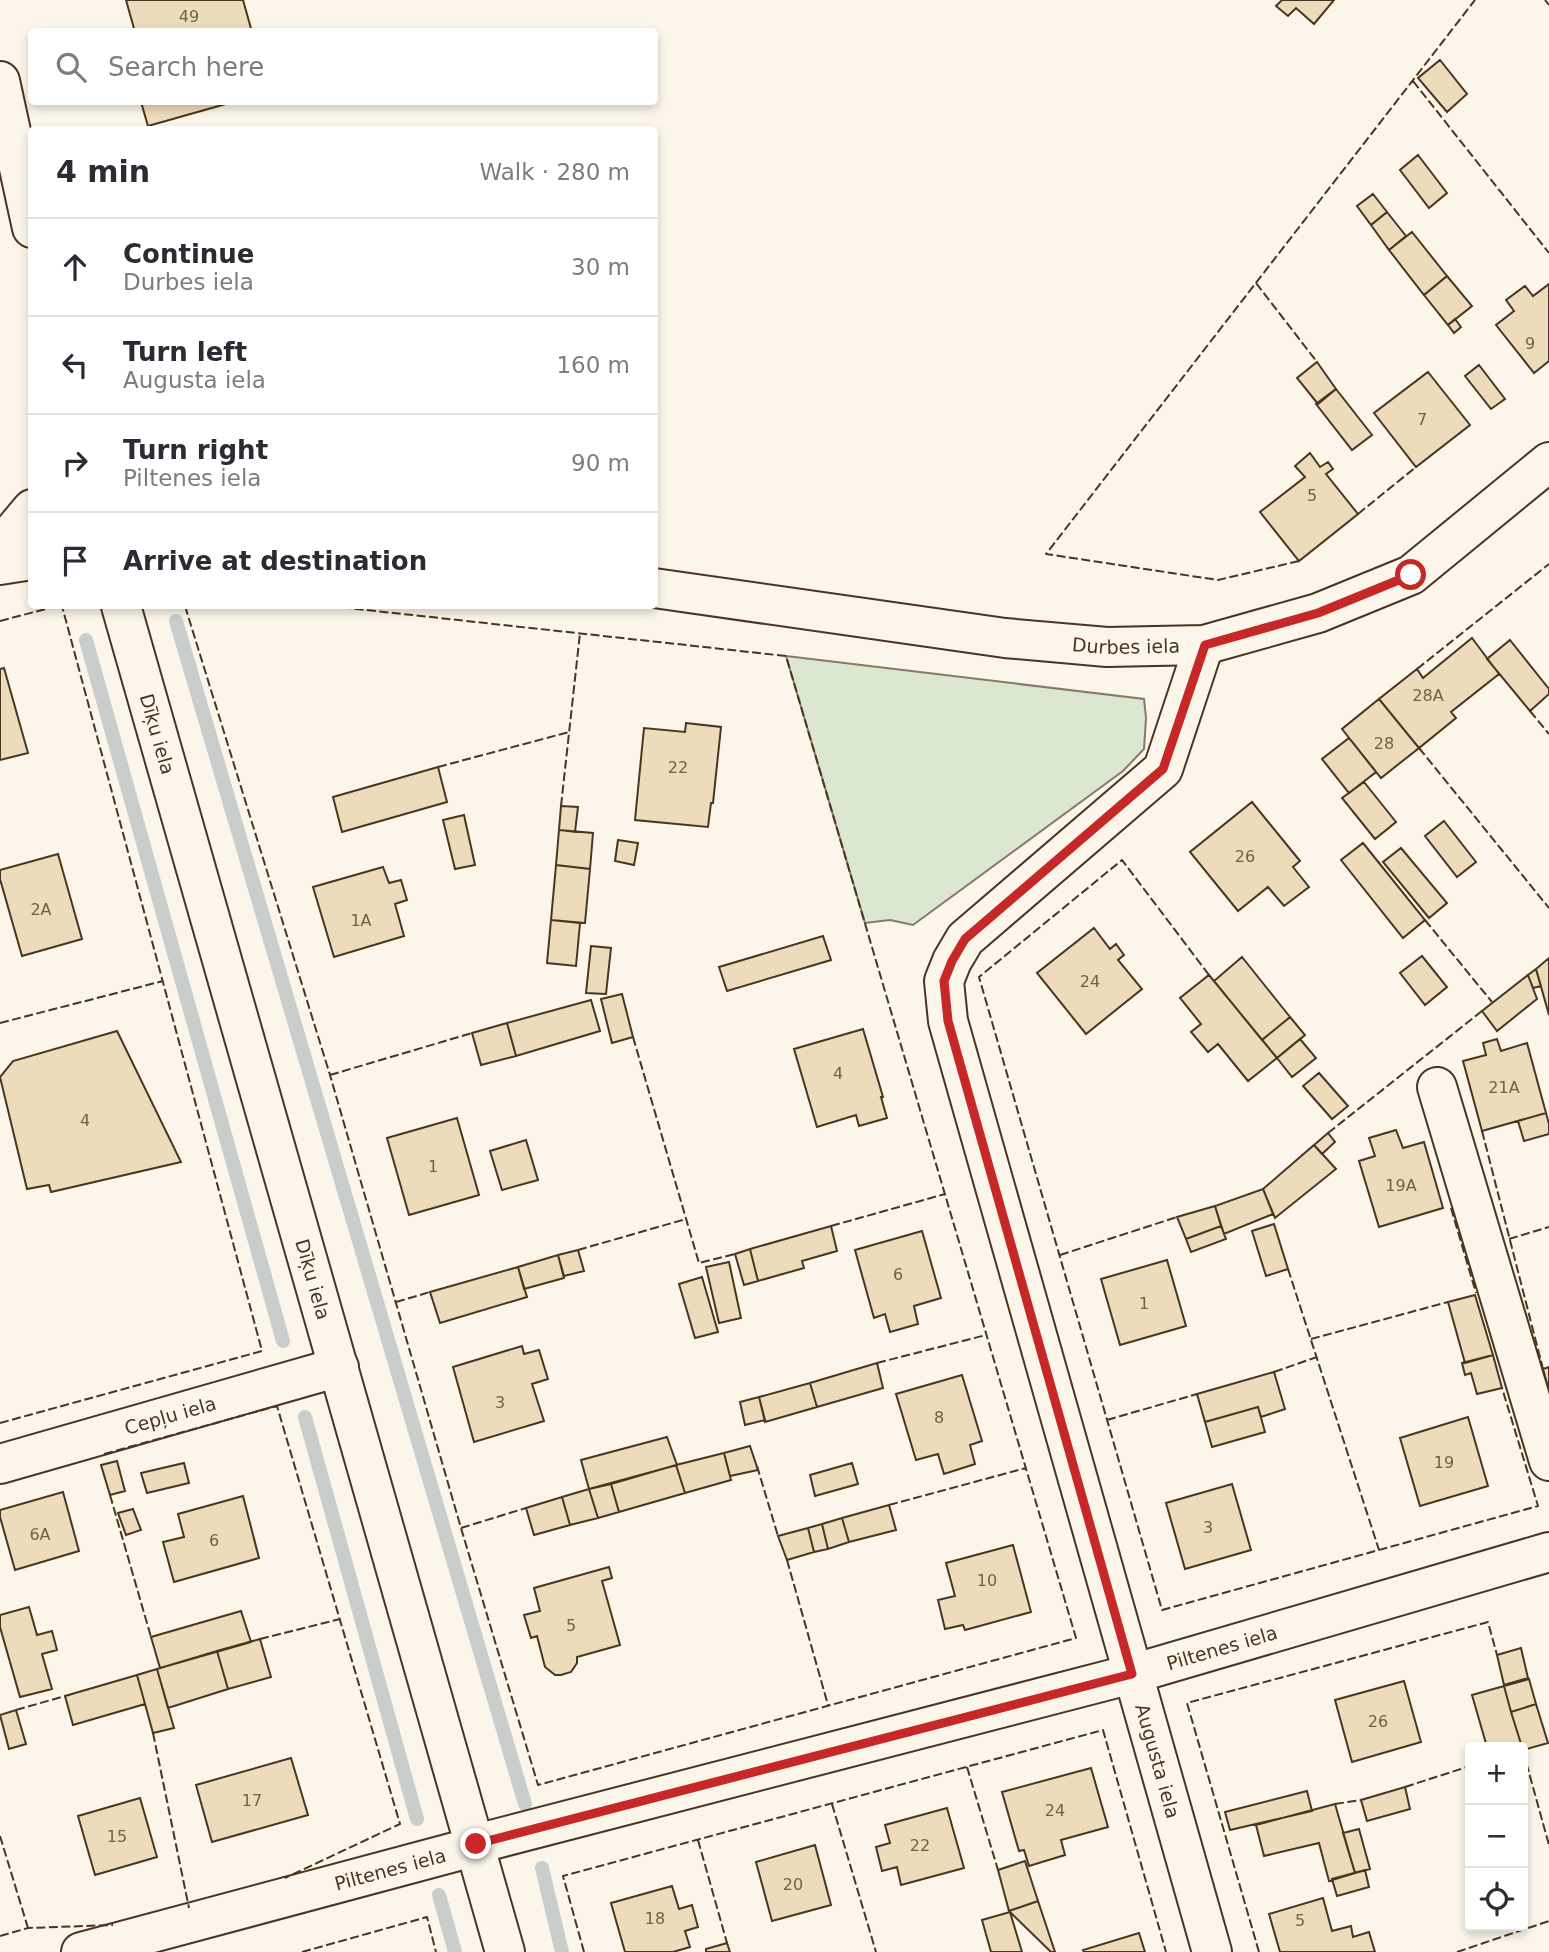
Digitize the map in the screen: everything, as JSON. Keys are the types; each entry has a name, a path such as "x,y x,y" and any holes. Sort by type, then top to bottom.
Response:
{"street":[{"path":"0,81 28,210"},
{"name":"Durbes iela","path":"658,589 1005,638 1107,647 1205,645 1318,613 1411,575 1549,462"},
{"path":"0,547 28,514"},
{"path":"0,565 28,561"},
{"name":"Dīķu iela","path":"122,609 505,1952"},
{"name":"Augusta iela","path":"1205,645 1163,769 965,939 944,981 948,1021 1212,1952"},
{"path":"1437,1087 1549,1461"},
{"name":"Cepļu iela","path":"0,1464 339,1367"},
{"name":"Piltenes iela","path":"81,1952 476,1844 1132,1674 1549,1552"}],"green space":[{"path":"786,656 1144,699 1144,749 1123,771 913,925 890,920 865,923"}],"building":[{"path":"126,0 243,0 251,28 134,28"},
{"path":"1282,0 1334,0 1314,24 1296,8 1288,16 1276,6"},
{"path":"1440,60 1467,94 1447,112 1418,78"},
{"path":"142,105 222,105 148,126"},
{"path":"1418,155 1447,193 1429,208 1400,170"},
{"path":"1373,194 1387,212 1371,225 1357,206"},
{"path":"1387,212 1406,236 1389,250 1371,225"},
{"path":"1412,232 1447,276 1424,295 1389,250"},
{"path":"1447,276 1472,306 1448,325 1424,295"},
{"path":"1549,284 1549,361 1534,373 1496,325 1514,311 1506,300 1525,286 1533,296"},
{"path":"1455,319 1461,327 1454,333 1448,325"},
{"path":"1317,362 1336,389 1318,404 1297,378"},
{"path":"1479,365 1505,399 1491,409 1465,376"},
{"path":"1428,372 1470,425 1416,467 1374,413"},
{"path":"1336,389 1372,435 1352,450 1316,404"},
{"path":"1310,453 1320,467 1328,462 1333,469 1326,474 1358,514 1299,561 1260,512 1305,477 1295,466"},
{"path":"1472,638 1499,674 1451,712 1456,718 1419,748 1379,699 1417,669 1423,678"},
{"path":"1510,640 1549,689 1549,694 1530,711 1487,659"},
{"path":"4,668 28,753 0,760 0,669"},
{"path":"1379,699 1419,748 1381,778 1342,729"},
{"path":"686,723 721,727 708,827 635,820 644,728 685,732"},
{"path":"1349,738 1376,772 1349,793 1322,759"},
{"path":"438,767 447,802 342,832 333,797"},
{"path":"1364,782 1396,822 1375,839 1342,798"},
{"path":"1252,802 1300,861 1293,867 1309,887 1284,906 1268,887 1238,911 1190,852"},
{"path":"561,806 578,807 575,832 559,830"},
{"path":"464,815 475,865 455,869 443,820"},
{"path":"1444,821 1476,862 1457,877 1425,836"},
{"path":"559,830 593,833 590,869 556,865"},
{"path":"618,840 638,843 634,865 615,861"},
{"path":"1363,843 1425,920 1403,938 1341,860"},
{"path":"1401,848 1447,903 1429,918 1383,862"},
{"path":"58,854 82,939 22,956 0,879 0,870"},
{"path":"556,865 590,869 585,923 551,920"},
{"path":"383,867 389,883 401,880 407,900 395,904 404,936 334,957 313,887"},
{"path":"551,920 580,923 576,966 547,963"},
{"path":"1094,928 1110,949 1116,944 1124,955 1118,960 1142,989 1086,1034 1037,973"},
{"path":"823,936 831,960 727,991 719,967"},
{"path":"591,946 611,948 606,994 586,993"},
{"path":"1422,956 1447,987 1425,1005 1400,973"},
{"path":"1242,957 1290,1017 1262,1040 1214,981"},
{"path":"1549,958 1549,1015 1536,969"},
{"path":"1536,969 1541,986 1533,988 1528,975"},
{"path":"1209,975 1277,1058 1248,1081 1218,1044 1208,1052 1191,1032 1201,1024 1180,998"},
{"path":"1528,975 1537,999 1497,1031 1482,1011"},
{"path":"622,994 633,1037 612,1043 601,999"},
{"path":"591,1000 600,1031 516,1056 507,1023"},
{"path":"1290,1017 1305,1035 1277,1058 1262,1040"},
{"path":"507,1023 516,1056 481,1065 472,1033"},
{"path":"863,1029 887,1118 859,1126 856,1115 817,1127 794,1049"},
{"path":"117,1031 181,1162 51,1192 49,1185 27,1189 0,1077 13,1061"},
{"path":"1300,1039 1316,1058 1292,1077 1277,1058"},
{"path":"1497,1039 1501,1051 1527,1043 1546,1113 1482,1131 1463,1061 1486,1055 1483,1043"},
{"path":"1319,1073 1348,1106 1332,1119 1303,1086"},
{"path":"1546,1113 1549,1134 1524,1141 1518,1121"},
{"path":"457,1118 479,1195 409,1215 387,1138"},
{"path":"1396,1130 1403,1148 1424,1142 1443,1208 1379,1227 1359,1161 1375,1156 1369,1138"},
{"path":"1328,1133 1335,1142 1322,1154 1314,1145"},
{"path":"526,1140 538,1180 502,1190 490,1151"},
{"path":"1314,1145 1336,1169 1275,1218 1263,1189"},
{"path":"1263,1189 1273,1214 1224,1234 1215,1206"},
{"path":"1215,1206 1221,1226 1186,1239 1177,1217"},
{"path":"1274,1224 1288,1269 1266,1276 1252,1231"},
{"path":"831,1226 837,1251 802,1261 804,1268 758,1281 750,1249"},
{"path":"1221,1226 1226,1239 1191,1252 1186,1239"},
{"path":"922,1231 941,1298 914,1306 918,1324 890,1332 885,1314 874,1318 855,1250"},
{"path":"750,1249 758,1281 744,1285 735,1254"},
{"path":"578,1250 584,1271 564,1276 558,1255"},
{"path":"558,1255 564,1278 524,1289 518,1267"},
{"path":"1167,1260 1186,1326 1120,1345 1101,1279"},
{"path":"729,1262 741,1318 719,1323 706,1267"},
{"path":"518,1267 527,1297 440,1323 430,1292"},
{"path":"702,1277 718,1332 695,1338 679,1284"},
{"path":"1475,1295 1493,1355 1465,1363 1448,1302"},
{"path":"522,1346 524,1354 539,1350 548,1379 532,1384 544,1421 474,1442 453,1367"},
{"path":"1493,1355 1502,1388 1477,1394 1471,1373 1465,1375 1462,1363"},
{"path":"877,1363 883,1388 817,1407 810,1383"},
{"path":"1549,1367 1549,1391 1543,1369"},
{"path":"1274,1372 1285,1409 1261,1417 1258,1407 1205,1422 1197,1394"},
{"path":"962,1375 982,1441 970,1445 975,1464 944,1474 938,1454 916,1460 896,1394"},
{"path":"810,1383 817,1407 765,1422 759,1397"},
{"path":"759,1397 765,1420 745,1425 740,1402"},
{"path":"1258,1407 1265,1432 1212,1447 1205,1422"},
{"path":"1468,1417 1488,1486 1420,1506 1400,1438"},
{"path":"667,1437 677,1465 589,1489 581,1460"},
{"path":"750,1446 758,1470 730,1476 724,1453"},
{"path":"724,1453 731,1480 685,1493 676,1465"},
{"path":"117,1461 125,1491 110,1495 101,1465"},
{"path":"184,1463 189,1483 147,1493 141,1473"},
{"path":"852,1463 858,1484 815,1496 810,1475"},
{"path":"676,1465 685,1493 619,1512 611,1484"},
{"path":"611,1484 619,1512 598,1518 589,1489"},
{"path":"1232,1484 1251,1550 1185,1569 1166,1503"},
{"path":"589,1489 598,1518 570,1525 562,1497"},
{"path":"63,1492 79,1551 15,1570 0,1510"},
{"path":"243,1496 259,1558 174,1582 163,1542 184,1537 178,1514"},
{"path":"562,1497 570,1525 534,1535 526,1508"},
{"path":"889,1505 896,1530 849,1542 842,1518"},
{"path":"133,1509 141,1530 126,1535 118,1513"},
{"path":"842,1518 849,1542 828,1549 822,1524"},
{"path":"822,1524 828,1549 814,1552 808,1528"},
{"path":"808,1528 814,1552 787,1560 778,1536"},
{"path":"1013,1545 1031,1612 965,1630 963,1625 945,1629 938,1600 955,1596 946,1563"},
{"path":"609,1567 612,1578 602,1581 620,1645 577,1657 577,1663 571,1672 555,1675 545,1667 537,1636 531,1638 524,1615 540,1611 534,1588"},
{"path":"29,1607 37,1635 52,1631 57,1650 42,1654 52,1689 20,1697 0,1627 0,1615"},
{"path":"241,1611 251,1642 160,1668 151,1637"},
{"path":"260,1639 271,1677 228,1689 217,1651"},
{"path":"1521,1648 1528,1678 1504,1685 1497,1655"},
{"path":"217,1651 228,1689 168,1708 157,1669"},
{"path":"157,1669 174,1728 153,1733 137,1675"},
{"path":"137,1675 145,1704 73,1725 65,1696"},
{"path":"1529,1679 1536,1704 1511,1712 1504,1686"},
{"path":"1404,1681 1421,1742 1352,1762 1335,1700"},
{"path":"1504,1686 1520,1742 1486,1742 1472,1695"},
{"path":"1536,1704 1548,1743 1528,1749 1528,1742 1520,1742 1511,1712"},
{"path":"16,1710 26,1744 9,1749 0,1715"},
{"path":"291,1758 308,1815 212,1842 196,1785"},
{"path":"1091,1768 1108,1827 1061,1840 1065,1855 1029,1866 1024,1850 1019,1851 1002,1792"},
{"path":"1405,1787 1410,1809 1367,1821 1361,1800"},
{"path":"1307,1791 1312,1811 1230,1830 1225,1812"},
{"path":"140,1798 157,1857 95,1875 78,1816"},
{"path":"1335,1804 1355,1873 1329,1881 1319,1843 1264,1856 1256,1825"},
{"path":"947,1808 964,1868 901,1885 897,1867 882,1871 876,1847 890,1843 885,1825"},
{"path":"1359,1829 1370,1869 1355,1873 1343,1833"},
{"path":"815,1845 831,1905 772,1921 756,1862"},
{"path":"1025,1861 1038,1901 1009,1911 998,1870"},
{"path":"1365,1870 1369,1887 1337,1896 1332,1879"},
{"path":"672,1886 679,1909 692,1905 698,1927 685,1931 690,1947 673,1952 625,1952 611,1903"},
{"path":"1323,1898 1332,1931 1351,1926 1353,1937 1369,1932 1375,1952 1280,1952 1269,1914"},
{"path":"1038,1901 1055,1952 1051,1952 1009,1911"},
{"path":"1010,1912 1022,1952 991,1952 982,1920"},
{"path":"1139,1933 1145,1952 1083,1950"},
{"path":"727,1943 730,1952 706,1952 706,1949"}],"waterway":[{"path":"176,621 525,1804"},
{"path":"86,640 283,1341"},
{"path":"305,1417 417,1819"},
{"path":"542,1868 562,1952"},
{"path":"439,1895 455,1952"}],"fence":[{"path":"1299,561 1218,580 1046,554 1475,0"},
{"path":"1545,0 1549,5"},
{"path":"1413,81 1549,253"},
{"path":"1256,283 1317,362"},
{"path":"1358,514 1416,467"},
{"path":"1417,669 1549,564"},
{"path":"0,621 46,609"},
{"path":"0,1423 262,1351 63,609"},
{"path":"186,609 330,1075 538,1785 1076,1638 786,656 357,609"},
{"path":"561,806 580,633"},
{"path":"1530,711 1549,734"},
{"path":"438,767 569,732"},
{"path":"1419,748 1549,908"},
{"path":"1209,975 1122,860 979,977 1162,1610 1538,1506 1502,1388"},
{"path":"1425,920 1492,1002"},
{"path":"0,1023 163,981"},
{"path":"1328,1133 1482,1011"},
{"path":"330,1075 472,1033"},
{"path":"633,1037 699,1263 735,1254"},
{"path":"1482,1131 1543,1369"},
{"path":"831,1226 945,1194"},
{"path":"1451,1208 1476,1293"},
{"path":"1060,1255 1177,1217"},
{"path":"578,1250 686,1219"},
{"path":"1509,1239 1549,1227"},
{"path":"1288,1269 1379,1550"},
{"path":"396,1302 430,1292"},
{"path":"1311,1339 1448,1302"},
{"path":"877,1363 986,1335"},
{"path":"1274,1372 1317,1357"},
{"path":"1107,1420 1197,1394"},
{"path":"104,1454 277,1406 400,1824 285,1878"},
{"path":"757,1466 778,1536"},
{"path":"889,1505 1026,1468"},
{"path":"110,1495 151,1637"},
{"path":"461,1528 526,1508"},
{"path":"787,1560 828,1705"},
{"path":"260,1639 340,1619"},
{"path":"1259,1952 1187,1703 1488,1622 1497,1655"},
{"path":"16,1710 65,1696"},
{"path":"584,1952 563,1876 1103,1730 1166,1952"},
{"path":"153,1733 189,1908"},
{"path":"967,1767 998,1870"},
{"path":"1405,1787 1465,1768"},
{"path":"1528,1769 1549,1845"},
{"path":"1335,1804 1361,1800"},
{"path":"832,1804 876,1952"},
{"path":"0,1836 28,1928"},
{"path":"698,1840 727,1943"},
{"path":"302,1952 427,1917 436,1952"},
{"path":"1457,1952 1549,1921"},
{"path":"0,1936 28,1928 113,1925"}],"route":[{"path":"476,1844 1132,1674 948,1021 944,981 965,939 1163,769 1205,645 1318,613 1411,575"}]}
